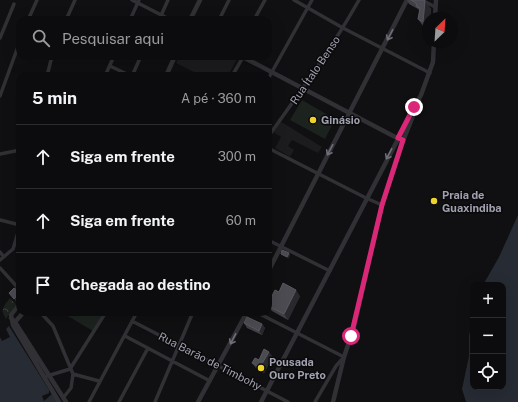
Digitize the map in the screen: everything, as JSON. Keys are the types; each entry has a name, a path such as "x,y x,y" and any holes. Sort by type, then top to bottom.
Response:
{"street":[{"path":"30,16 37,0"},
{"path":"68,16 75,0"},
{"path":"132,0 139,1 161,15 168,0"},
{"path":"192,16 200,0"},
{"path":"221,16 229,0"},
{"path":"256,16 265,0"},
{"path":"294,0 382,49 430,73"},
{"path":"272,72 312,0"},
{"name":"Rua Ítalo Benso","path":"272,132 303,89 343,28 359,0"},
{"path":"272,265 407,0"},
{"path":"422,0 435,7"},
{"path":"435,12 436,0"},
{"path":"132,16 139,1"},
{"path":"0,38 14,4"},
{"path":"333,402 344,357 354,327 382,205 403,140 417,110 430,73 433,62 434,48"},
{"path":"0,96 16,52"},
{"path":"48,72 51,60"},
{"path":"107,72 112,60"},
{"path":"134,72 139,60"},
{"path":"168,72 173,60"},
{"path":"234,72 240,60"},
{"path":"250,60 403,140"},
{"path":"110,66 123,72"},
{"path":"261,402 330,271 366,198 421,96"},
{"path":"272,150 382,205"},
{"path":"0,154 16,151"},
{"path":"0,220 16,224"},
{"path":"0,260 4,258 13,248 16,238"},
{"path":"272,242 330,271"},
{"path":"0,252 4,258"},
{"path":"0,268 16,286"},
{"path":"16,308 13,312 13,322 62,401 71,388 73,374 53,326 44,316"},
{"path":"13,322 20,316"},
{"path":"46,377 70,369 103,316"},
{"path":"89,402 134,316"},
{"path":"155,402 191,316"},
{"path":"198,402 219,367 245,316"},
{"path":"264,316 344,357"},
{"name":"Rua Barão de Timbohy","path":"132,320 288,402"},
{"path":"125,336 210,381"},
{"path":"119,402 148,348"},
{"path":"315,402 336,366 344,357"},
{"path":"73,374 99,381"}],"shaded area":[{"path":"178,60 236,60 230,72 194,72 176,63"},
{"path":"280,121 322,147 318,153 292,140 288,146 294,150 290,157 275,148 281,137 273,132"},
{"path":"518,215 518,402 466,402 462,389 469,356 470,330 470,390 506,390 506,282 485,282 499,257"},
{"path":"9,326 49,390 49,393 42,396 44,401 52,394 57,402 0,402 0,337 2,341 10,337 6,329"}],"green space":[{"name":"Ginásio","path":"302,100 335,119 325,139 290,120"},
{"path":"10,298 16,304 6,319 3,313 3,308"},
{"path":"68,316 102,316 93,331"}],"building":[{"path":"411,0 425,1 424,12 422,12 422,21 418,19 420,8 417,7 416,3"},
{"path":"282,250 289,253 287,257 281,254"},
{"path":"283,283 296,290 284,314 272,308 272,296 275,290 279,292"},
{"path":"14,288 16,289 16,297 14,299 9,293"},
{"path":"247,317 262,324 259,331 244,323"},
{"path":"264,349 269,352 260,367 252,363 255,358 259,360"}],"place":[{"name":"Ginásio","path":"313,120"},
{"name":"Praia de Guaxindiba","path":"434,201"},
{"name":"Pousada Ouro Preto","path":"261,368"}],"route":[{"path":"351,336 364,287 382,205 403,140 398,138 414,107"}]}
